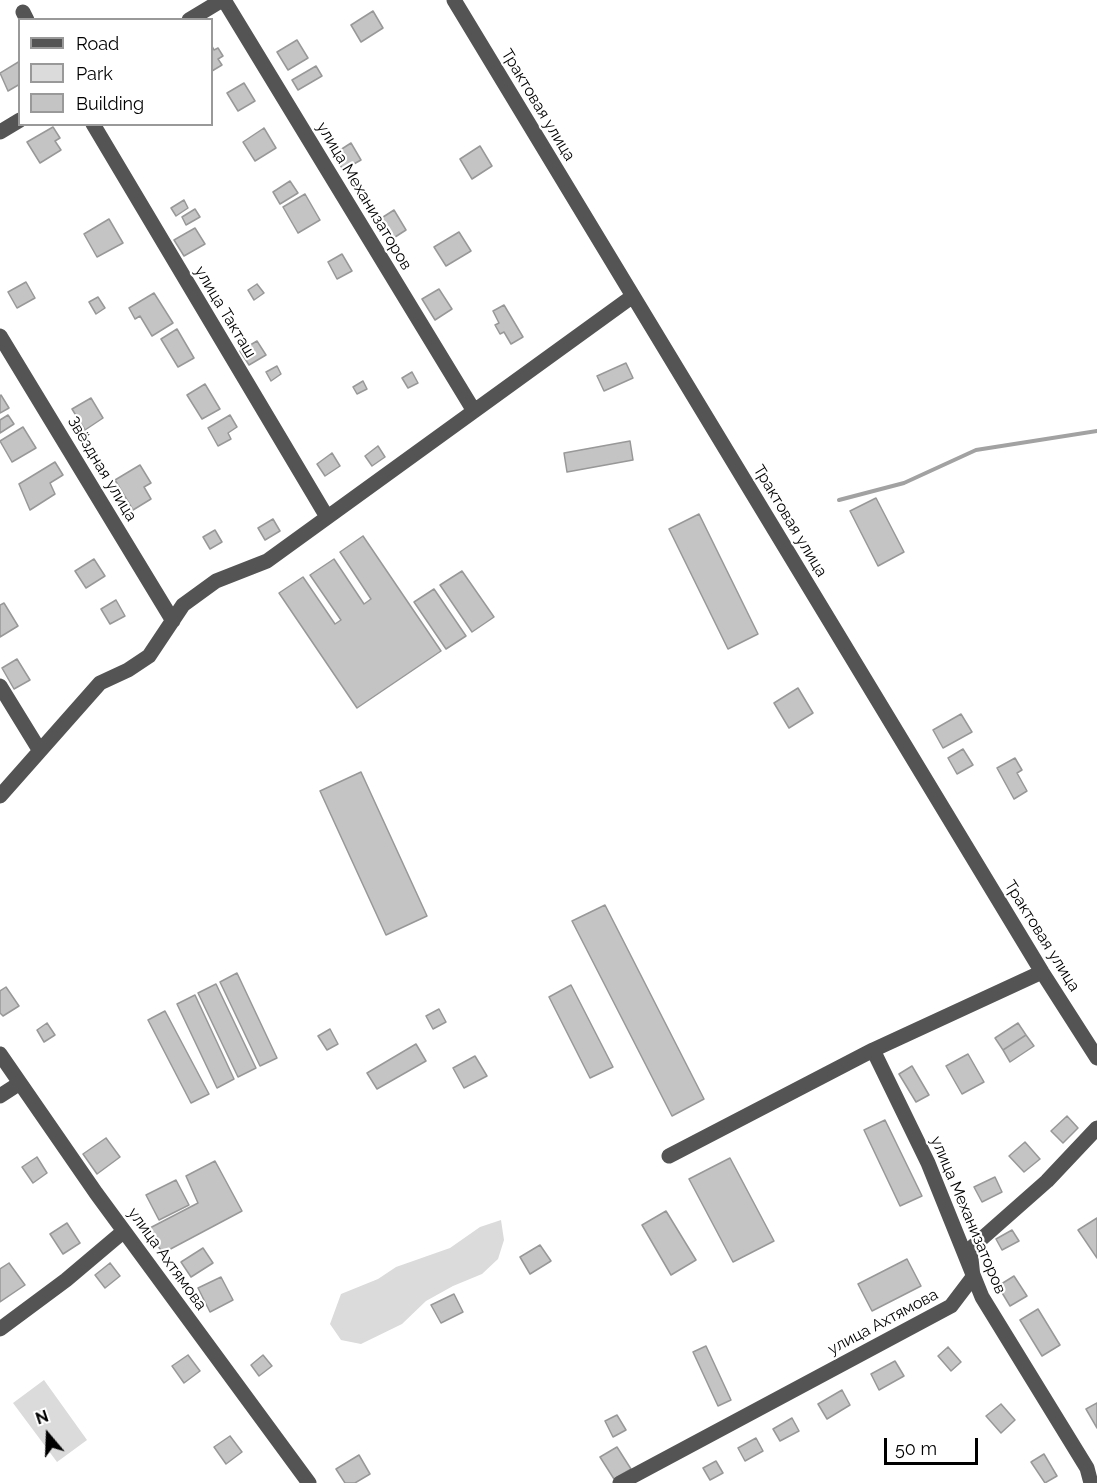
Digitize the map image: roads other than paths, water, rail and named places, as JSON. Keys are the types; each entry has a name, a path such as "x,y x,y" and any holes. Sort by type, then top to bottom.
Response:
{"street":[{"path":"192,18 223,0"},
{"name":"улица Механизаторов","path":"223,0 474,411"},
{"name":"Трактовая улица","path":"454,0 1042,972 1097,1058"},
{"path":"0,132 18,121"},
{"name":"улица Такташ","path":"94,126 327,517"},
{"path":"0,796 100,683 128,670 149,656 183,605 216,581 267,561 633,296"},
{"name":"Звёздная улица","path":"0,336 173,621"},
{"path":"0,686 40,751"},
{"path":"669,1156 873,1050 1042,972"},
{"name":"улица Механизаторов","path":"873,1050 928,1163 982,1297 1094,1483"},
{"name":"улица Ахтямова","path":"0,1054 124,1231 309,1483"},
{"path":"0,1096 20,1083"},
{"path":"973,1277 970,1249 1047,1180 1097,1128"},
{"path":"0,1329 66,1280 124,1231"},
{"name":"улица Ахтямова","path":"620,1483 951,1306 973,1277"}],"waterway":[{"path":"839,500 904,483 976,450 1097,431"}]}
